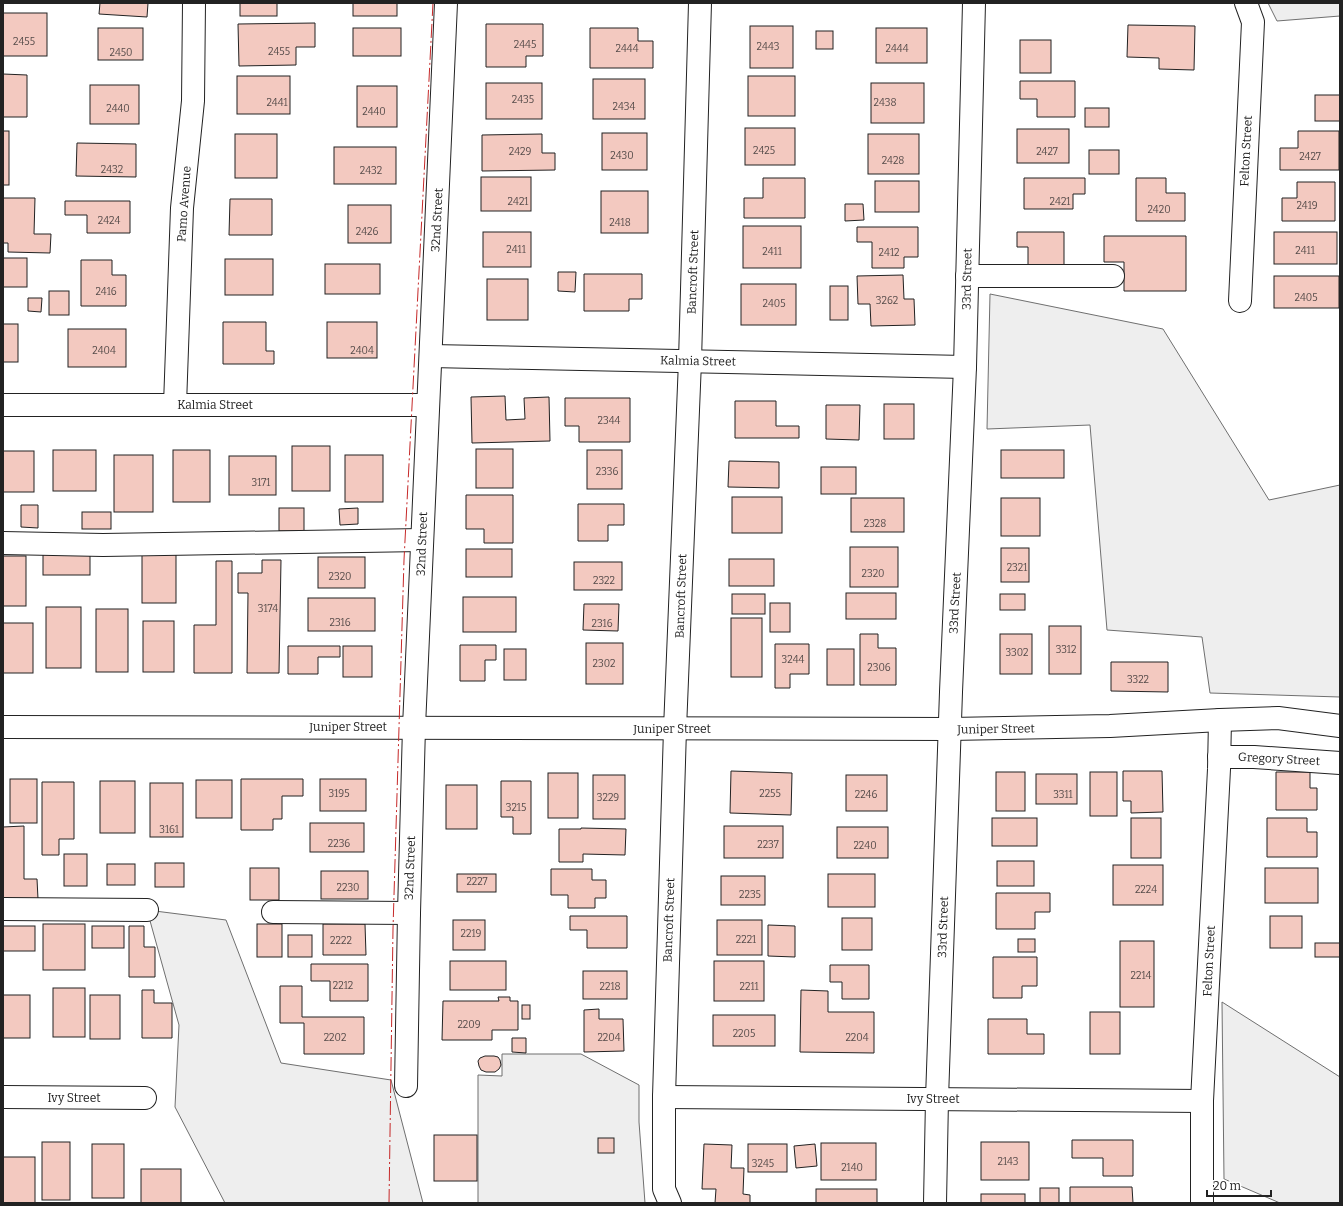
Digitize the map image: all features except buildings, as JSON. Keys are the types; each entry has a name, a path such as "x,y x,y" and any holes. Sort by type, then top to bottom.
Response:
{"street":[{"name":"Pamo Avenue","path":"175,405 182,208 194,101 194,3"},
{"name":"32nd Street","path":"406,1086 414,727 446,3"},
{"name":"Bancroft Street","path":"667,1196 664,1097 675,729 690,361 700,3"},
{"name":"33rd Street","path":"935,1203 937,1099 950,729 965,366 974,3"},
{"name":"Felton Street","path":"1240,301 1253,22 1246,3"},
{"path":"967,276 1113,276"},
{"name":"Kalmia Street","path":"431,356 965,366"},
{"name":"Kalmia Street","path":"3,405 428,405"},
{"path":"3,543 103,545 422,540"},
{"name":"Juniper Street","path":"3,726 950,729 1110,726 1278,718 1340,726"},
{"name":"Felton Street","path":"1202,1203 1202,1101 1220,720"},
{"name":"Gregory Street","path":"1219,757 1254,757 1340,763"},
{"path":"3,909 147,910"},
{"path":"273,912 409,914"},
{"name":"Ivy Street","path":"3,1097 145,1098"},
{"name":"Ivy Street","path":"664,1097 1202,1101"}],"shaded area":[{"path":"1268,3 1340,3 1340,16 1277,21"},
{"path":"990,294 1163,329 1269,500 1340,485 1340,697 1210,693 1202,637 1107,630 1090,425 987,429"},
{"path":"147,910 226,920 281,1063 391,1080 423,1203 225,1203 175,1107 179,1025"},
{"path":"1222,1002 1340,1077 1340,1203 1280,1203 1224,1179"},
{"path":"502,1054 581,1054 639,1085 639,1122 645,1203 478,1203 478,1075 502,1076"}],"power":[{"path":"389,1203 393,929 404,560 433,3"}]}
